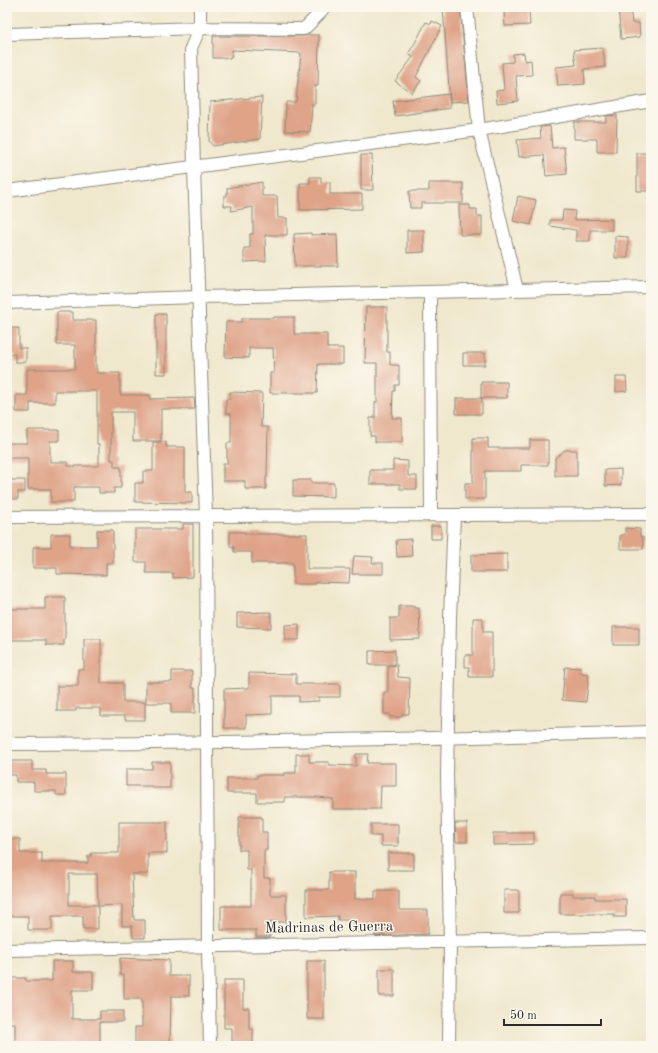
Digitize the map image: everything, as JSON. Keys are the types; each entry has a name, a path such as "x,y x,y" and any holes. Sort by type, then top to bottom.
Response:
{"street":[{"path":"200,7 200,28 191,48 206,516 208,946 210,1046"},
{"path":"7,34 200,28 304,29 324,7"},
{"path":"467,7 479,130 517,290"},
{"path":"7,192 479,130 651,101"},
{"path":"7,304 199,297 651,287"},
{"path":"430,292 430,515"},
{"path":"7,517 651,514"},
{"path":"449,1046 450,942 448,739 450,618 454,515"},
{"path":"7,744 208,743 448,739 651,732"},
{"name":"Madrinas de Guerra","path":"7,950 651,938"}],"building":[{"path":"443,7 460,7 469,101 450,102"},
{"path":"618,7 630,7 632,23 639,23 640,37 621,39"},
{"path":"529,10 530,25 505,26 504,12"},
{"path":"432,21 442,26 416,77 421,81 412,93 395,81 413,57 408,54 426,22 431,24"},
{"path":"319,35 318,86 315,86 315,104 312,104 310,132 285,131 286,102 296,102 301,53 232,50 231,58 213,58 213,36"},
{"path":"603,48 605,67 584,69 585,84 558,86 556,67 576,65 574,50"},
{"path":"524,53 525,61 531,60 532,75 516,76 518,101 497,103 496,91 504,90 502,63 513,62 513,54"},
{"path":"449,94 450,108 395,116 393,101"},
{"path":"262,97 260,139 213,146 209,141 210,102"},
{"path":"617,115 616,152 597,152 597,139 574,139 574,122 606,122 606,116"},
{"path":"550,126 552,148 564,147 567,174 546,176 544,155 519,157 517,140 541,138 540,127"},
{"path":"637,153 651,153 651,191 637,191"},
{"path":"361,155 372,155 373,190 361,190"},
{"path":"310,177 321,177 321,183 330,182 330,194 362,194 362,209 300,210 300,183 310,183"},
{"path":"262,182 262,196 277,196 278,218 287,218 287,235 265,235 266,261 244,262 244,248 250,248 250,234 253,234 253,207 231,211 232,206 224,206 224,196 227,196 227,188"},
{"path":"429,183 463,183 463,203 421,203 421,208 410,208 409,191 429,191"},
{"path":"518,196 536,200 531,225 513,221"},
{"path":"459,205 470,205 470,209 477,209 477,216 482,216 482,235 460,235"},
{"path":"563,210 575,211 574,220 612,219 612,230 590,230 590,241 576,241 576,230 550,226 550,220 562,220"},
{"path":"407,230 424,230 424,252 407,253"},
{"path":"311,233 311,235 337,234 338,266 295,266 294,234"},
{"path":"615,236 628,237 628,258 615,258"},
{"path":"366,307 387,307 387,352 390,352 390,365 399,365 399,385 395,385 395,391 393,391 392,418 402,418 402,442 375,442 375,436 370,436 370,418 375,418 375,402 377,402 377,363 365,363"},
{"path":"57,312 73,312 73,320 96,320 97,373 120,373 120,395 150,395 150,399 194,398 195,409 161,409 161,441 133,441 133,412 111,412 111,460 114,460 114,467 121,467 121,488 114,488 114,493 99,493 99,487 74,487 74,502 51,502 51,489 28,489 28,458 7,458 7,443 27,443 27,430 59,430 59,441 50,441 50,462 68,462 68,466 99,466 99,444 97,444 97,391 55,391 55,403 30,403 30,412 16,412 16,395 27,395 27,369 75,369 75,345 57,345"},
{"path":"156,314 166,314 166,374 156,374"},
{"path":"294,317 294,334 327,334 327,348 343,348 343,364 318,364 317,393 270,393 270,373 274,373 273,348 249,348 249,358 225,357 226,322 242,322 242,318"},
{"path":"7,328 19,328 19,348 26,348 26,362 15,362 15,354 7,354"},
{"path":"463,353 485,353 485,365 463,365"},
{"path":"616,377 626,377 627,391 616,392"},
{"path":"481,382 507,382 507,398 481,398"},
{"path":"230,392 262,393 261,427 268,427 266,489 245,489 245,481 223,481 223,464 227,464 227,443 231,443 231,414 226,413 226,399 230,399"},
{"path":"456,398 482,398 482,414 456,414"},
{"path":"473,438 488,438 488,448 530,448 530,440 548,440 548,465 521,465 521,471 485,471 485,499 465,499 465,483 473,483"},
{"path":"153,442 166,442 166,447 185,447 185,492 192,492 192,503 135,502 135,483 143,483 143,471 153,471"},
{"path":"565,450 577,450 577,476 555,476 555,458"},
{"path":"393,460 408,461 408,476 417,476 417,489 400,489 400,484 370,484 370,470 393,470"},
{"path":"621,469 621,485 605,486 605,470"},
{"path":"7,480 25,480 25,492 18,492 18,499 7,499"},
{"path":"293,480 311,480 311,483 334,483 334,497 293,496"},
{"path":"183,524 193,524 193,577 173,578 173,573 146,573 146,562 135,562 135,529 183,529"},
{"path":"431,526 441,526 441,539 431,539"},
{"path":"625,528 640,529 640,537 643,537 643,549 620,549 620,535 625,535"},
{"path":"97,530 113,530 113,563 106,563 106,575 57,574 57,568 33,568 33,547 51,547 51,534 70,534 70,546 97,546"},
{"path":"230,532 245,532 245,534 307,534 307,569 350,569 349,583 316,582 316,584 293,584 293,563 252,563 252,552 234,552 234,547 230,547"},
{"path":"411,539 412,556 397,557 396,540"},
{"path":"507,554 507,572 471,572 471,555"},
{"path":"354,556 373,557 372,563 383,563 383,574 352,574"},
{"path":"45,597 65,597 64,645 46,645 46,640 7,640 7,609 45,609"},
{"path":"399,606 414,606 414,608 419,608 420,639 390,640 390,618 399,618"},
{"path":"271,612 271,628 237,627 237,613"},
{"path":"473,618 483,618 483,632 492,632 492,677 469,677 469,667 465,667 465,655 473,655"},
{"path":"299,624 299,640 285,640 285,625"},
{"path":"613,627 639,627 639,645 613,645"},
{"path":"84,639 101,639 101,683 123,683 123,702 145,702 145,720 125,720 125,716 101,716 101,708 76,708 76,711 57,711 57,686 78,686 78,669 84,669"},
{"path":"395,650 395,665 369,665 369,651"},
{"path":"388,665 397,665 398,677 410,678 409,714 402,714 402,717 390,717 390,714 384,714 384,692 388,692"},
{"path":"565,667 581,668 581,673 589,674 586,702 562,700"},
{"path":"172,671 192,671 192,688 195,688 195,713 171,713 171,703 146,703 146,682 172,682"},
{"path":"249,673 296,674 296,684 340,684 340,697 319,697 319,701 299,702 299,696 272,696 272,714 246,715 246,728 224,728 224,689 249,688"},
{"path":"296,754 309,754 309,762 329,762 329,765 356,766 356,754 368,754 367,763 396,763 396,786 381,786 380,809 333,809 333,799 318,797 285,797 285,802 257,802 257,793 227,793 227,778 257,778 257,775 284,775 284,773 296,773"},
{"path":"7,761 32,761 32,770 46,770 46,774 66,774 66,795 56,795 56,791 34,791 34,782 16,782 16,775 7,775"},
{"path":"152,762 170,762 170,788 126,786 126,769 152,769"},
{"path":"239,817 262,817 262,832 267,832 267,850 264,850 264,878 270,878 270,895 286,895 286,922 270,922 270,937 256,937 256,930 221,930 221,906 251,906 251,870 247,870 247,850 239,850"},
{"path":"119,822 167,822 167,853 148,853 148,874 132,874 134,920 145,920 145,938 133,938 132,926 122,926 122,905 98,906 98,929 83,929 83,916 52,916 52,930 28,930 28,916 7,916 7,839 20,839 20,853 42,853 42,863 88,863 88,856 91,856 91,853 119,853","holes":["69,874 97,874 98,905 69,905"]},
{"path":"455,823 467,823 467,842 456,842"},
{"path":"371,824 398,824 398,846 381,846 381,836 371,836"},
{"path":"493,833 534,833 534,844 493,845"},
{"path":"388,853 414,853 414,870 388,870"},
{"path":"329,872 355,872 355,899 375,899 375,891 399,891 399,910 428,910 428,934 375,936 375,932 354,932 354,920 338,920 338,916 306,917 306,890 329,890"},
{"path":"504,890 519,890 519,913 504,913"},
{"path":"560,893 573,893 573,896 595,896 595,899 626,899 626,917 614,917 614,914 560,914"},
{"path":"120,958 169,960 169,976 189,976 189,996 171,996 170,1046 135,1046 135,1027 142,1027 142,999 124,999 124,975 120,975"},
{"path":"52,961 73,961 73,972 93,972 93,990 72,990 72,1019 100,1019 100,1011 123,1011 123,1022 100,1022 100,1046 15,1046 15,1023 7,1023 7,978 26,978 26,981 52,981"},
{"path":"307,961 324,961 324,1019 307,1019"},
{"path":"379,969 394,969 394,996 379,996"},
{"path":"224,980 243,980 243,1008 249,1008 249,1029 253,1029 253,1046 232,1046 232,1028 224,1028"}]}
